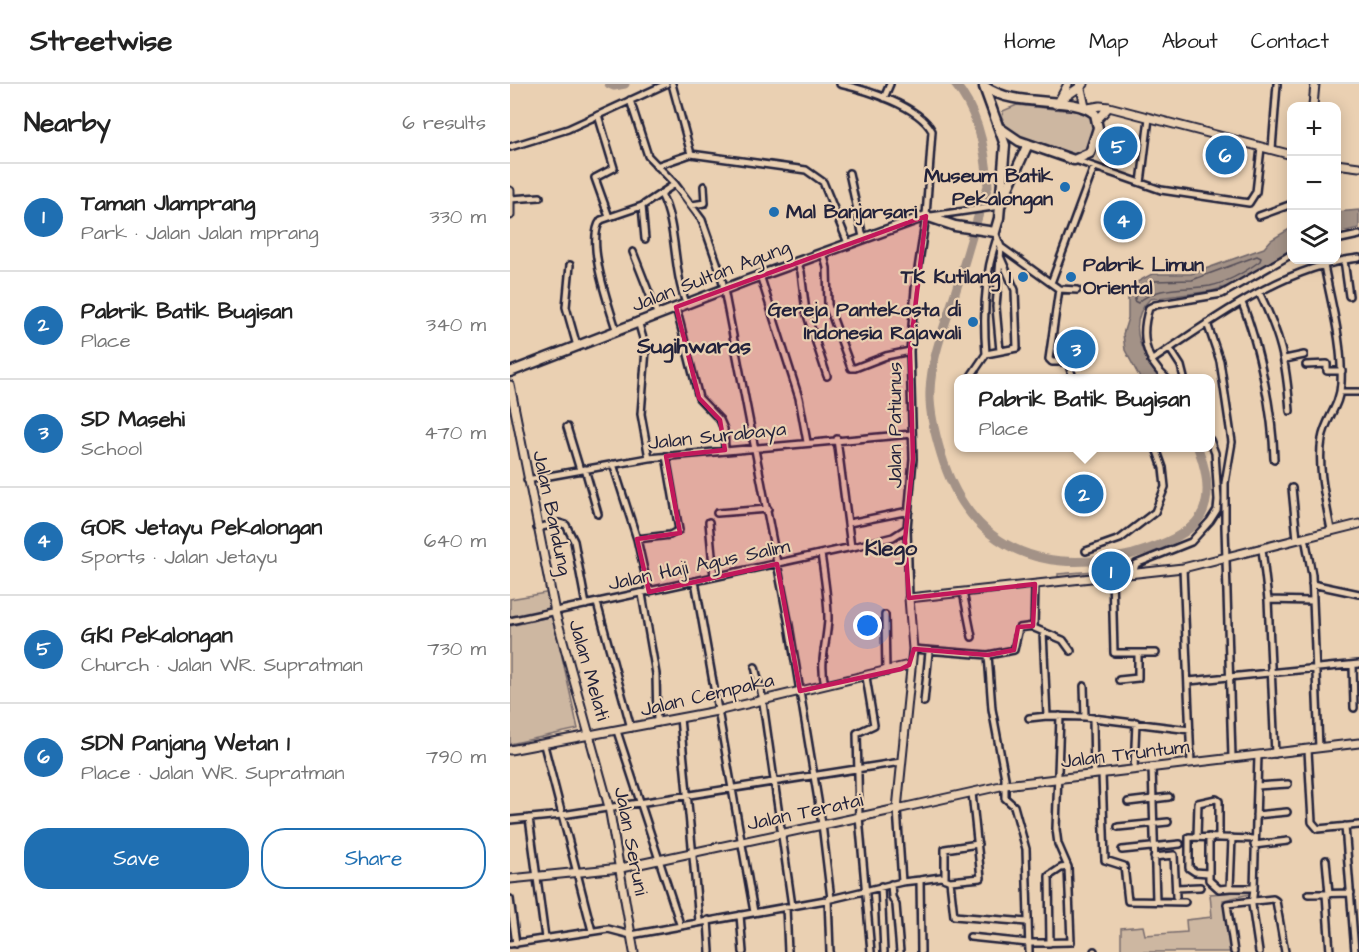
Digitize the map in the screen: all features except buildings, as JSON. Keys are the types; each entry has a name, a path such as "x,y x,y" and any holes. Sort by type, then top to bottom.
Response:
{"main road":[{"path":"982,85 1011,99 1086,108 1095,114 1097,120 1097,136 1090,153 1074,160 1011,137 999,125 999,109 1011,99"},
{"path":"982,85 999,125 1005,154 999,197 1000,206"},
{"path":"926,216 955,226 993,234 1000,206 1028,144"},
{"name":"Jalan Sultan Agung","path":"510,372 657,313 926,216"}],"street":[{"path":"510,147 568,129 666,84"},
{"path":"672,84 690,154"},
{"path":"840,84 884,98 890,84"},
{"path":"1057,103 1068,84"},
{"path":"1272,149 1277,84"},
{"path":"1314,102 1315,84"},
{"path":"1057,103 1082,85 1086,108 1109,107 1287,153"},
{"name":"Jalan Patiunus","path":"884,98 916,115 932,131 926,216 915,289 910,351 913,459 906,540 909,598"},
{"path":"630,100 648,156 675,184 702,220 723,289 768,509 800,687 822,825 830,899 830,952"},
{"path":"1097,120 1109,107"},
{"path":"598,116 614,168 595,178 609,217"},
{"path":"1141,183 1149,118"},
{"path":"1074,160 1180,195 1249,203 1256,192 1262,148"},
{"path":"656,166 690,154 787,166 812,173 823,182 848,243"},
{"path":"1341,165 1359,168"},
{"path":"1051,283 1075,224 1094,167"},
{"path":"849,173 863,237"},
{"path":"616,329 597,251 598,225 609,217 642,206 675,184"},
{"path":"692,205 705,203 704,186"},
{"path":"510,191 510,215"},
{"path":"661,194 667,206 675,268 686,303"},
{"path":"510,199 540,197"},
{"path":"642,206 645,239"},
{"name":"Jalan Sultan Agung","path":"926,216 1000,206"},
{"path":"1259,216 1287,206"},
{"path":"993,234 1001,246 1059,289 1077,291"},
{"path":"972,374 986,354 985,302 993,234"},
{"path":"1341,239 1359,235"},
{"path":"1000,351 996,307 1001,246"},
{"path":"633,252 657,313"},
{"path":"823,252 827,268 828,304 851,368 855,369 886,356 910,351"},
{"path":"986,354 1017,348 1015,290 1000,256"},
{"path":"1162,374 1151,361 1145,348 1147,315 1151,306 1221,294 1287,257"},
{"path":"1151,361 1207,323 1259,292 1324,265 1359,258"},
{"path":"1344,260 1349,296"},
{"path":"797,261 801,272 807,312 827,376"},
{"path":"570,265 566,307 577,346"},
{"path":"1324,265 1336,318 1342,371 1336,408 1322,437 1324,483 1331,530"},
{"path":"760,275 799,398 807,442"},
{"path":"1059,289 1049,359 1052,362 1068,362 1072,374"},
{"path":"1259,292 1277,327 1285,359 1290,411"},
{"path":"1242,303 1257,350 1273,434 1274,459"},
{"path":"676,307 699,398 720,420 724,429 725,450"},
{"path":"638,321 646,349 641,414 649,458"},
{"path":"1207,323 1220,362 1232,442 1225,483 1232,757"},
{"path":"1170,349 1181,366 1183,374"},
{"path":"1285,359 1304,355"},
{"path":"1306,365 1327,364 1327,371 1342,371"},
{"name":"Jalan Bandung","path":"510,385 555,612"},
{"path":"1340,392 1359,392"},
{"path":"567,427 598,514"},
{"name":"Jalan Surabaya","path":"527,480 649,458 837,439 912,434"},
{"path":"837,439 851,547"},
{"path":"1086,551 1120,539 1155,512 1165,487 1163,468 1158,452"},
{"path":"1133,574 1136,564 1191,542 1214,516 1218,500 1215,452"},
{"path":"638,539 670,535 679,530 666,456"},
{"path":"613,464 638,539 649,592"},
{"path":"1292,488 1297,539"},
{"path":"717,513 768,509"},
{"path":"849,523 909,512"},
{"path":"709,522 714,577"},
{"path":"537,528 559,523 566,525 574,541 586,605"},
{"path":"902,882 897,809 909,665 913,649 909,598 1183,568 1227,559 1359,524"},
{"name":"Jalan Haji Agus Salim","path":"510,621 851,547 893,537 907,528"},
{"name":"Jalan Haji Agus Salim","path":"893,537 906,540"},
{"path":"1305,537 1312,584 1319,748"},
{"path":"1262,549 1268,600 1275,754"},
{"path":"821,554 828,604 828,623 822,650 824,681"},
{"path":"1183,568 1191,763"},
{"path":"1112,575 1116,655 1156,652"},
{"path":"695,581 754,912"},
{"path":"1035,584 1033,626 1037,631 1063,640 1071,651"},
{"path":"1312,584 1359,594"},
{"path":"963,591 972,637"},
{"path":"642,594 656,674 657,723"},
{"path":"1268,600 1313,601"},
{"path":"597,603 631,724"},
{"name":"Jalan Melati","path":"555,612 591,737"},
{"path":"885,615 886,668"},
{"path":"913,649 988,655 1015,649 1019,628 1033,626"},
{"path":"1043,632 1047,716"},
{"path":"924,702 929,652"},
{"path":"1119,680 1138,678 1138,654"},
{"path":"988,655 992,709 1005,781 1006,800 1014,806 1026,849 1029,952"},
{"path":"1189,681 1356,664 1354,708"},
{"name":"Jalan Cempaka","path":"510,750 591,737 617,731 631,724 657,723 824,681 866,677 886,668 909,665"},
{"path":"755,667 762,696 789,906 788,952"},
{"path":"866,677 874,725 858,731 858,767 859,817 871,952"},
{"path":"1084,686 1085,717"},
{"path":"969,937 1028,943 1072,940 1068,867 1058,844 1056,829 1060,716"},
{"path":"1029,718 1085,717 1190,730"},
{"path":"680,718 699,921"},
{"path":"1093,718 1105,860 1124,866 1128,901 1185,902"},
{"path":"1134,770 1136,722"},
{"path":"617,731 680,924"},
{"name":"Jalan Seruni","path":"591,737 609,807 634,952"},
{"name":"Jalan Truntum","path":"897,809 972,793 1005,781 1134,770 1359,743"},
{"path":"544,746 592,931"},
{"path":"1309,750 1313,816 1318,829 1359,825"},
{"path":"1258,755 1252,902 1259,952"},
{"path":"510,820 562,815 901,762"},
{"path":"1152,768 1156,901"},
{"path":"1257,786 1288,784"},
{"path":"510,899 513,944 609,929 631,935 680,924 830,899 902,882 941,877 948,880 981,878 972,793"},
{"path":"1128,802 1169,797"},
{"path":"1197,837 1198,803 1216,799 1219,802 1219,838"},
{"name":"Jalan Teratai","path":"510,879 621,868 897,809"},
{"path":"1256,815 1287,812"},
{"path":"529,818 545,938"},
{"path":"1118,827 1168,822"},
{"path":"1345,826 1355,952"},
{"path":"1209,837 1208,873 1209,880 1215,887 1254,888"},
{"path":"1208,873 1195,872 1188,866 1187,838 1232,838 1254,842 1288,841"},
{"path":"1230,888 1232,838"},
{"path":"978,843 945,849 954,916 1027,922"},
{"path":"1122,850 1180,844"},
{"path":"1154,857 1174,855 1176,897"},
{"path":"1326,860 1330,952"},
{"path":"1050,943 1049,876 1060,868 1068,867"},
{"path":"920,880 921,952"},
{"path":"891,884 892,897 896,905 900,952"},
{"path":"881,886 884,952"},
{"path":"1308,894 1328,894 1359,886"},
{"path":"1176,888 1200,887"},
{"path":"1234,952 1227,904 1276,901 1285,952"},
{"path":"740,915 743,952"},
{"path":"708,920 710,952"}],"highlighted area":[{"path":"926,216 910,351 913,459 905,540 909,598 1035,584 1033,626 1018,627 1014,650 988,655 914,649 909,665 901,669 800,691 777,564 649,592 637,539 680,533 666,456 725,450 720,420 699,398 676,307"}],"shaded area":[{"path":"1017,105 1083,112 1091,115 1095,128 1088,147 1078,155 1072,155 1012,135 1004,124 1003,111"},
{"path":"1128,565 1130,572 1058,578 1058,574 1107,570"},
{"path":"551,592 554,609 510,617 510,599"},
{"path":"553,616 578,729 510,744 510,626"},
{"path":"1250,891 1250,894 1223,900 1231,952 1121,952 1121,928 1143,926 1145,935 1187,932 1186,920 1212,917 1210,894"}],"water":[{"path":"1359,210 1359,228 1341,232 1341,212"},
{"path":"1287,230 1287,252 1238,283 1212,291 1150,299 1139,319 1139,341 1149,361 1160,374 1138,374 1125,350 1123,334 1128,318 1128,295 1137,282 1152,274 1191,274 1264,248 1271,240"}],"waterway":[{"path":"609,84 614,86 625,84"},
{"path":"955,84 970,106 975,119 985,159 988,186 936,353 931,378 930,407 941,454 954,486 970,513 990,533 1013,548 1039,557 1068,561 1099,560 1133,554 1179,536 1200,517 1206,500 1207,482 1199,452"}],"place":[{"name":"GKI Pekalongan","path":"1118,146"},
{"name":"SDN Panjang Wetan 1","path":"1225,155"},
{"name":"Museum Batik Pekalongan","path":"1065,187"},
{"name":"Mal Banjarsari","path":"774,212"},
{"name":"GOR Jetayu Pekalongan","path":"1123,220"},
{"name":"TK Kutilang 1","path":"1023,277"},
{"name":"Pabrik Limun Oriental","path":"1071,277"},
{"name":"Gereja Pantekosta di Indonesia Rajawali","path":"973,322"},
{"name":"SD Masehi","path":"1076,349"},
{"name":"Pabrik Batik Bugisan","path":"1084,494"},
{"name":"Taman Jlamprang","path":"1111,571"}],"district":[{"name":"Sugihwaras","path":"694,346"},
{"name":"Klego","path":"891,548"}]}
